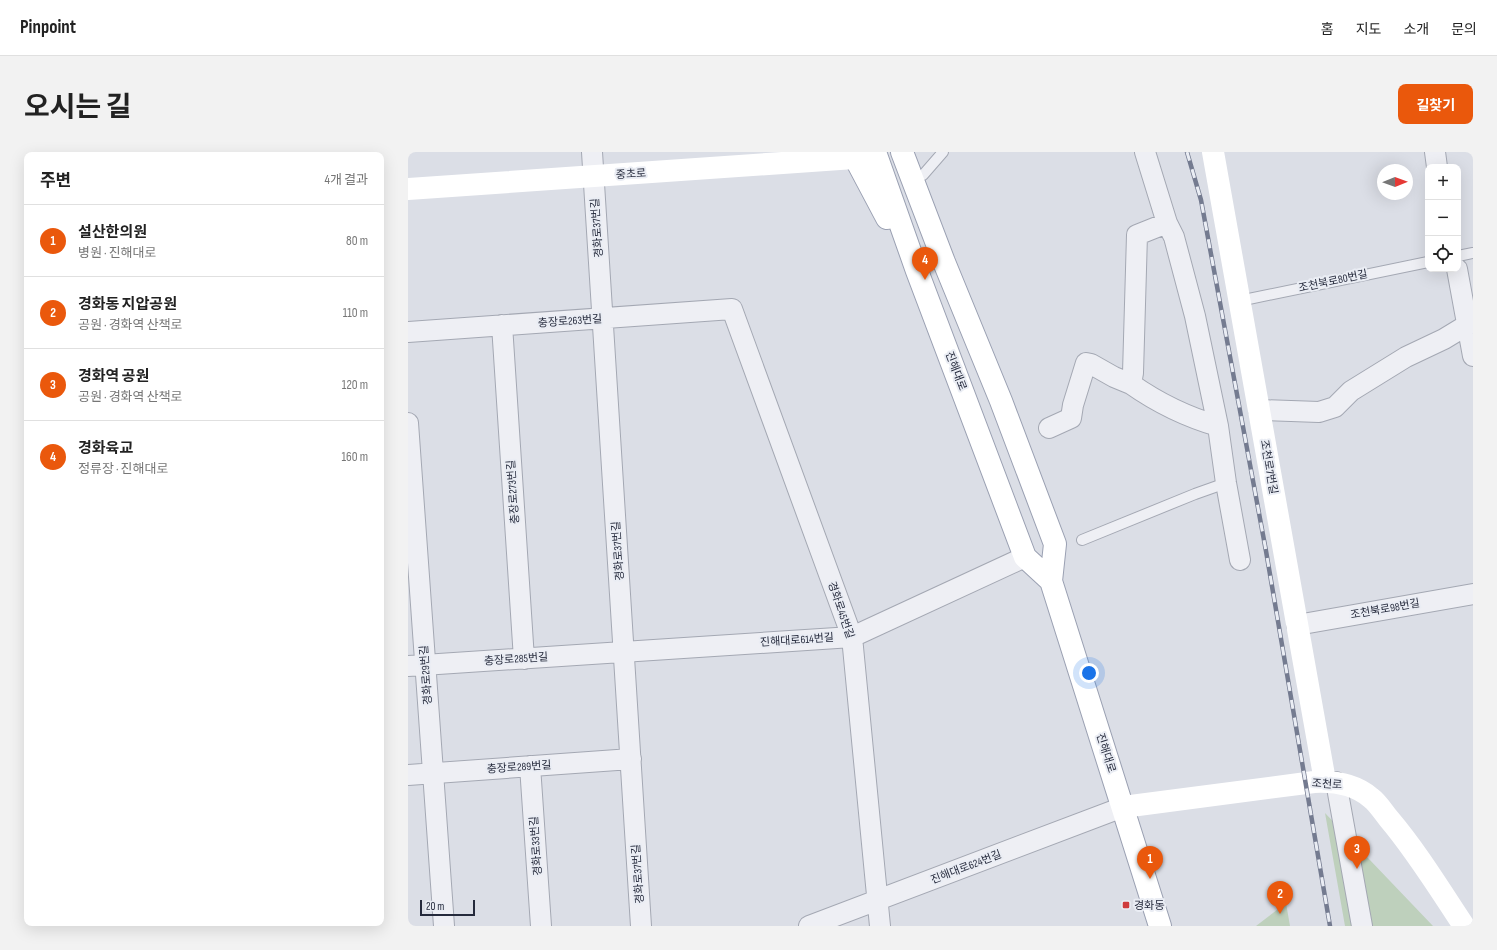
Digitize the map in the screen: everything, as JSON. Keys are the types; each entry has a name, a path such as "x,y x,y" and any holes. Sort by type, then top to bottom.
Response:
{"main road":[{"name":"진해대로","path":"875,152 917,271 1025,557 1051,581"},
{"name":"진해대로","path":"902,152 926,216 1001,401 1055,544 1051,581 1160,926"},
{"path":"918,152 927,191 926,216"},
{"name":"조천로7번길","path":"1213,152 1297,625 1330,782"},
{"name":"중초로","path":"408,189 594,176 853,155"},
{"path":"853,155 917,271"},
{"name":"조천로","path":"1123,807 1291,784 1330,782 1356,789 1371,798 1403,836 1464,926"}],"street":[{"name":"경화로37번길","path":"592,152 641,926"},
{"path":"1144,152 1167,223 1174,238 1188,286 1218,426 1226,483 1240,560"},
{"path":"1435,152 1437,164"},
{"path":"1131,384 1134,373 1136,235 1167,223"},
{"path":"1458,272 1473,356"},
{"name":"충장로263번길","path":"408,332 732,309"},
{"name":"경화로45번길","path":"732,309 852,637 880,926"},
{"name":"충장로273번길","path":"502,325 524,658"},
{"path":"1259,410 1319,412 1335,407 1351,392 1406,357 1444,339 1467,325"},
{"path":"1049,428 1071,418 1073,405 1086,363 1091,364 1114,377 1131,384 1170,408 1196,420 1218,426"},
{"name":"경화로29번길","path":"408,423 417,666 433,773 444,926"},
{"name":"진해대로614번길","path":"624,652 852,637 1025,557"},
{"name":"조천북로98번길","path":"1297,625 1473,594"},
{"name":"충장로285번길","path":"417,666 624,652"},
{"name":"충장로289번길","path":"408,775 631,759"},
{"name":"경화로33번길","path":"530,766 541,926"},
{"path":"1330,782 1362,926"},
{"name":"진해대로624번길","path":"809,926 1123,807"}],"lane":[{"path":"923,175 943,152"},
{"path":"1461,255 1473,253"},
{"name":"조천북로80번길","path":"1239,301 1425,263"},
{"path":"1082,540 1226,483"}],"green space":[{"path":"1325,813 1433,926 1345,926"},
{"path":"1286,903 1290,926 1256,926"}],"railway":[{"path":"1187,152 1201,200 1266,551 1330,926"}],"place":[{"name":"경화육교","path":"925,280"},
{"name":"경화역 공원","path":"1357,869"},
{"name":"설산한의원","path":"1150,879"},
{"name":"경화동","path":"1126,905"},
{"name":"경화동 지압공원","path":"1280,914"}]}
